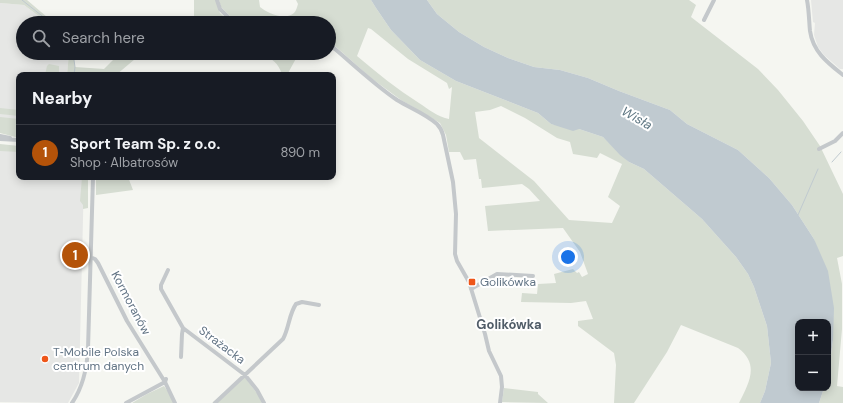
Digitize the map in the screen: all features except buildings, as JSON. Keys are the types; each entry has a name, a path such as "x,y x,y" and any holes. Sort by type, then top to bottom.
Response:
{"street":[{"path":"217,0 220,9 227,16"},
{"path":"704,20 714,0"},
{"path":"807,0 811,36 815,48 824,60 843,75"},
{"path":"336,50 397,100 437,124 440,128 443,135 453,182 456,214 455,254 457,261 469,282 489,352 500,376 502,387 500,403"},
{"path":"819,149 835,141 843,133"},
{"path":"0,136 16,140"},
{"path":"0,139 12,139"},
{"path":"72,403 83,382 87,361 89,339 93,180"},
{"name":"Kormoranów","path":"90,257 95,259 98,263 127,321 165,381 175,403"},
{"path":"168,270 161,288 183,328"},
{"path":"471,289 497,274 534,276"},
{"path":"215,403 282,340 287,330 292,309 296,304 302,302 319,306"},
{"name":"Strażacka","path":"181,357 183,328 245,375 257,390 264,403"},
{"path":"126,403 165,381"}],"shaded area":[{"path":"0,0 27,0 46,16 39,16 24,5 0,3"},
{"path":"194,0 216,0 220,13 223,16 194,16"},
{"path":"219,0 259,0 260,7 271,14 281,16 230,16 221,7"},
{"path":"296,0 371,0 391,30 420,60 456,81 538,113 551,124 579,129 603,137 629,162 644,169 702,219 736,257 748,274 767,326 771,363 765,391 760,403 739,403 749,381 751,367 745,354 738,348 681,325 667,352 634,403 614,403 616,365 614,353 578,326 578,321 593,319 586,301 571,303 521,302 522,293 537,294 538,284 556,283 554,274 573,269 577,273 579,272 582,277 588,274 580,252 563,228 488,231 485,206 540,201 522,184 482,188 476,159 464,160 460,152 449,152 446,135 440,123 401,100 371,78 336,47 336,16 286,16 294,13 298,4","holes":["368,28 408,59 447,83 449,89 452,87 449,119 437,115 411,98 387,81 357,56","501,106 525,118 557,138 570,142 573,154 597,158 600,153 622,164 608,197 620,206 612,223 569,220 534,181 479,138 475,112 490,110"]},
{"path":"427,0 689,0 696,5 691,17 758,69 778,90 803,121 820,146 843,194 843,256 837,258 842,284 842,329 837,386 843,387 843,403 819,403 823,391 831,391 831,354 833,340 831,319 829,319 814,239 792,205 769,178 738,150 687,124 670,110 588,78 560,70 534,67 508,58 484,47 459,32 437,14"},
{"path":"811,0 843,0 843,69 840,69 824,55 818,47 814,35 815,23 813,22"},
{"path":"0,3 24,5 39,16 16,16 16,60 68,60 67,72 16,72 16,121 0,120"},
{"path":"68,60 74,60 75,67 104,69 113,60 134,60 120,72 67,72"},
{"path":"272,60 295,60 289,72 281,72"},
{"path":"49,64 59,66 59,72 46,72"},
{"path":"0,108 16,110 16,116 0,114"},
{"path":"0,117 16,119 16,137 0,133"},
{"path":"0,144 16,146 16,152 0,151"},
{"path":"0,150 16,151 16,180 84,180 79,383 68,403 0,402"},
{"path":"82,180 88,180 88,208 83,209 83,205 80,201"},
{"path":"96,180 129,180 133,190 96,195"},
{"path":"244,376 259,396 262,403 212,403"},
{"path":"164,386 174,403 132,403 147,394"},
{"path":"504,388 538,392 538,394 548,403 502,402"}],"water":[{"name":"Wisła","path":"371,0 427,0 437,14 459,32 484,47 508,58 534,67 560,70 588,78 670,110 687,124 738,150 769,178 792,205 814,239 828,271 834,308 831,354 831,319 795,319 795,391 823,391 819,403 760,403 765,391 771,363 767,326 748,274 736,257 702,219 644,169 629,162 620,155 603,137 579,129 573,131 551,124 538,113 456,81 420,60 391,30"}],"waterway":[{"path":"22,0 42,16"},
{"path":"74,60 74,72"},
{"path":"832,162 841,152"},
{"path":"798,215 818,169"}],"place":[{"name":"Sport Team Sp. z o.o.","path":"75,255"},
{"name":"Golikówka","path":"472,282"},
{"name":"T‑Mobile Polska centrum danych","path":"45,359"}],"district":[{"name":"Golikówka","path":"509,324"}]}
